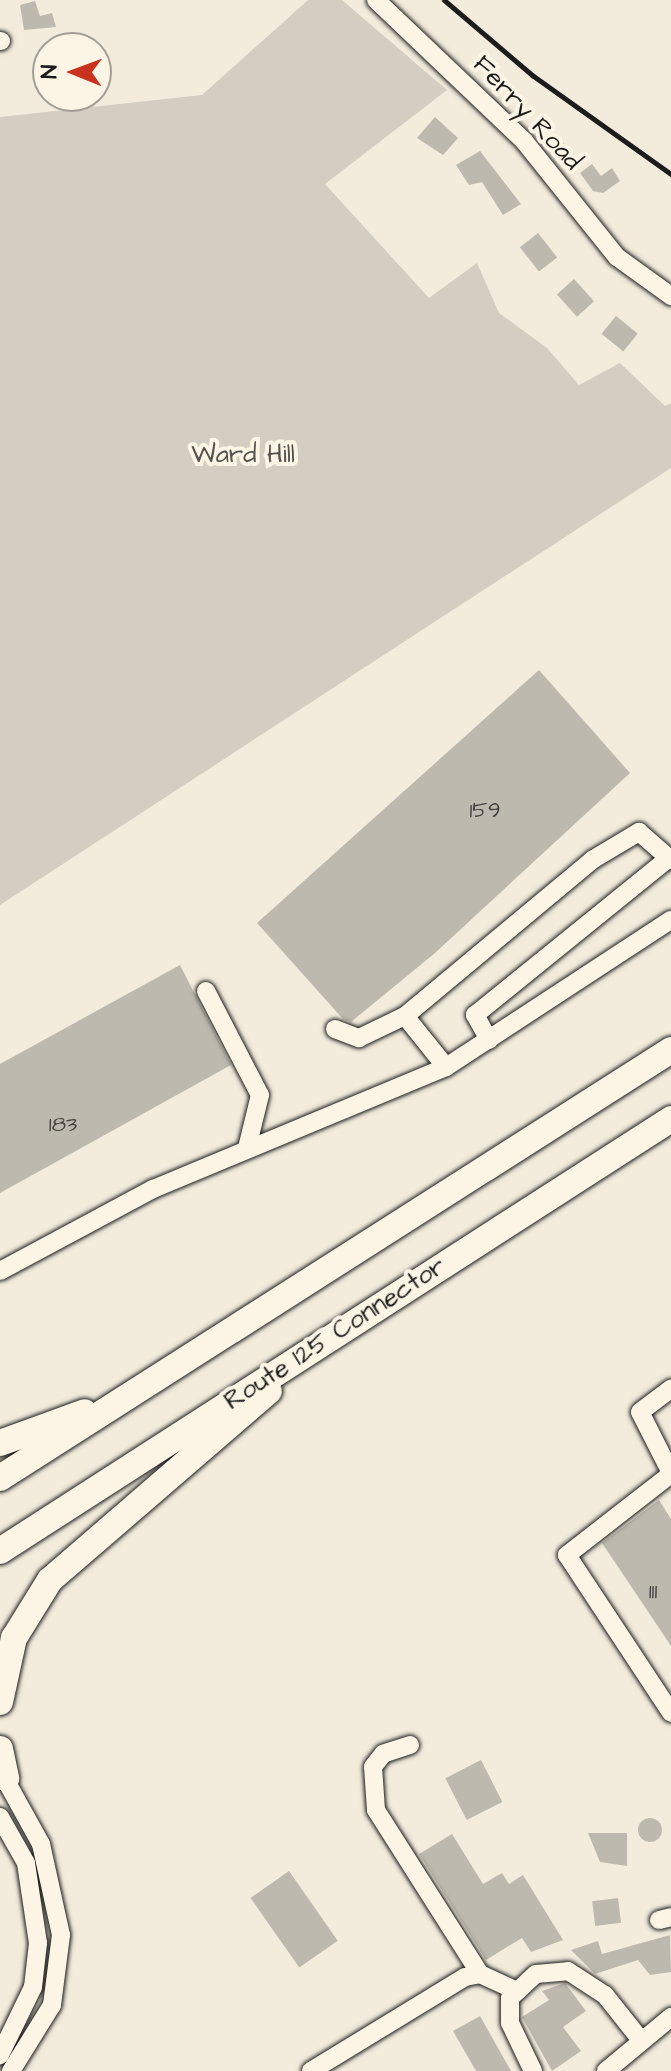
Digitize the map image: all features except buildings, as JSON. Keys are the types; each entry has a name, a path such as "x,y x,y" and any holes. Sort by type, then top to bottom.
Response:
{"highway":[{"path":"0,1478 671,1050"},
{"name":"Route 125 Connector","path":"0,1551 671,1119"},
{"path":"0,1702 14,1638 50,1580 218,1439 315,1346"},
{"path":"0,1443 126,1396"},
{"path":"0,1749 3,1774"}],"street":[{"name":"Ferry Road","path":"376,0 524,141 617,257 671,296"},
{"path":"335,1029 359,1038 405,1016 592,860 639,832 670,859 475,1015 489,1040"},
{"path":"0,1271 247,1148 446,1067 671,920"},
{"path":"206,991 260,1095 247,1148"},
{"path":"405,1016 446,1067"},
{"path":"671,1389 640,1412 671,1474 567,1555 671,1713"},
{"path":"410,1745 383,1754 373,1767 376,1810 480,1974 517,1991"},
{"path":"3,1774 41,1844 61,1935 52,2005 11,2071"},
{"path":"0,1817 26,1863 38,1929 33,1987 0,2055"},
{"path":"533,2071 510,2023 517,1991 536,1974 568,1971 605,1995 640,2039"},
{"path":"311,2071 480,1974"},
{"path":"606,2071 640,2039 671,2017"}],"green space":[{"name":"Ward Hill","path":"308,0 342,0 447,90 325,184 429,298 477,263 499,313 547,348 579,385 620,363 665,406 671,403 671,468 0,905 0,117 46,112 112,112 112,105 202,95"}],"railway":[{"path":"444,0 532,75 671,174"}]}
